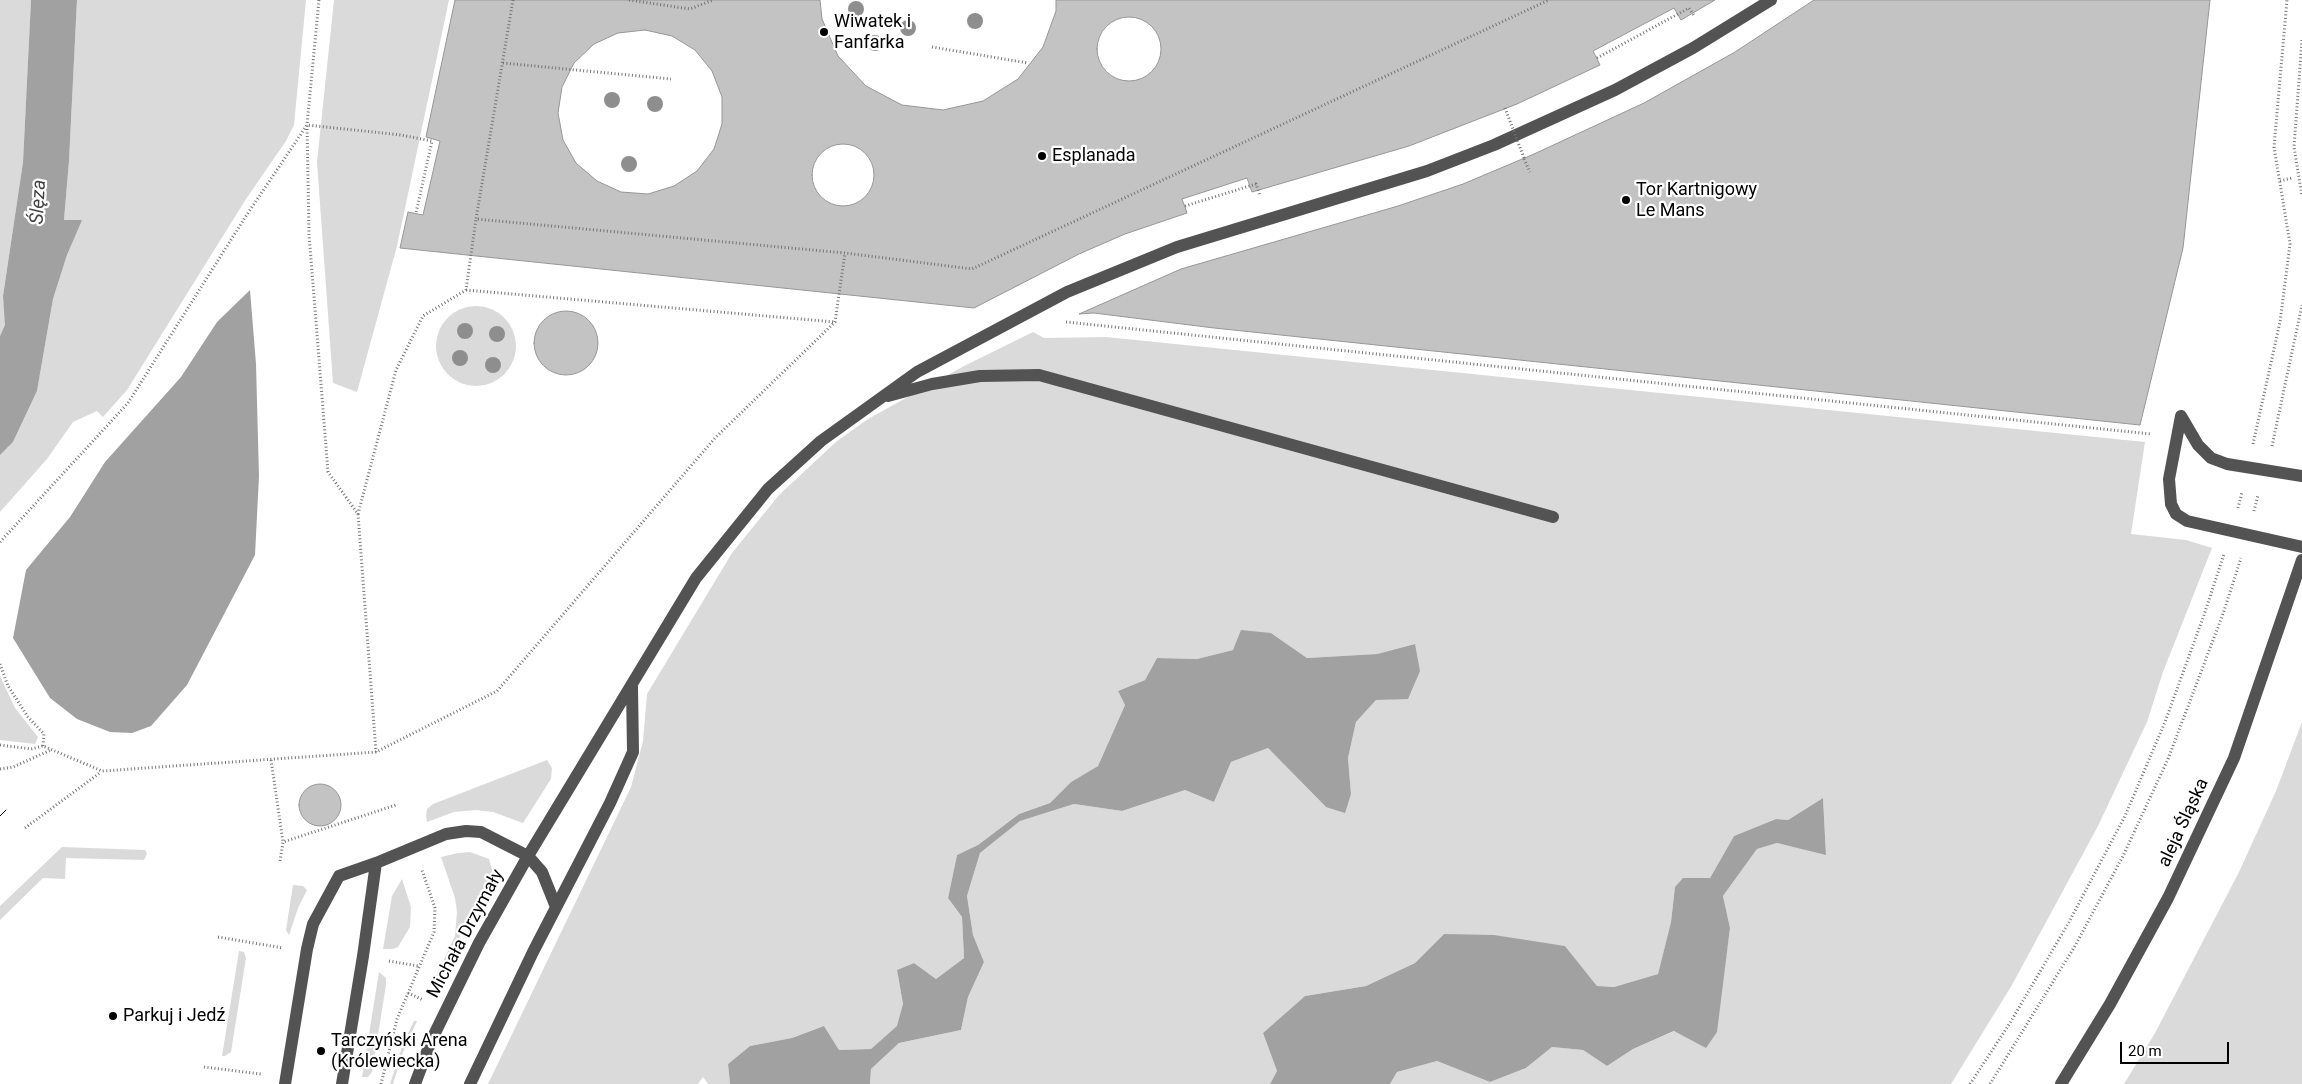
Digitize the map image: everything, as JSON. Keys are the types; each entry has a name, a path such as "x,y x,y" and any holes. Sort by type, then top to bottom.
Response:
{"street":[{"name":"Michała Drzymały","path":"415,1084 431,1041 479,943 528,856 696,578 768,489 821,441 878,398 917,372 1057,297 1141,260 1177,247 1427,171 1494,145 1615,90 1694,48 1772,0"},
{"path":"878,398 932,384 980,376 1039,375 1553,516"},
{"path":"2302,476 2227,464 2211,458 2198,445 2181,416 2169,492 2171,504 2176,514 2187,521 2302,547"},
{"name":"aleja Śląska","path":"2061,1084 2110,1004 2168,898 2234,758 2302,560"},
{"path":"470,1084 556,907 610,803 633,752 632,686"},
{"path":"285,1084 313,924 339,876 446,834 466,831 481,832 528,856 542,872 556,907"},
{"path":"342,1084 364,956 376,863"}],"path":[{"path":"319,0 307,125 309,234 328,472 358,514"},
{"path":"466,290 513,0"},
{"path":"629,0 690,9 713,0"},
{"path":"476,219 845,253 972,269 1549,0"},
{"path":"2252,449 2280,322 2288,276 2290,244 2274,146 2288,0"},
{"path":"1597,58 1689,8 1695,17"},
{"path":"2302,40 2294,147 2302,196"},
{"path":"932,47 1028,63"},
{"path":"502,63 671,79"},
{"path":"1506,108 1530,172"},
{"path":"307,125 392,134 432,141 416,213"},
{"path":"0,542 128,403 241,224 307,125"},
{"path":"2280,181 2292,178"},
{"path":"1185,206 1256,184 1260,196"},
{"path":"0,745 31,749 43,746 102,771 376,752 497,692 715,438 835,322 845,253"},
{"path":"376,752 358,514 396,370 423,316 466,290 835,322"},
{"path":"2274,441 2302,305"},
{"path":"1064,322 2177,436"},
{"path":"2237,511 2244,484"},
{"path":"2254,513 2261,487"},
{"path":"1970,1084 2010,1023 2069,922 2124,816 2165,722 2224,553"},
{"path":"1990,1084 2075,946 2122,856 2168,759 2201,674 2236,572"},
{"path":"0,664 8,686 28,717 44,734 43,746"},
{"path":"0,769 13,767 52,749"},
{"path":"271,760 283,842 280,861"},
{"path":"25,828 102,771"},
{"path":"283,842 396,805"},
{"path":"381,1084 397,1019 434,932 435,908 420,865"},
{"path":"218,937 262,946 288,948"},
{"path":"381,960 418,966"},
{"path":"408,993 428,1002"},
{"path":"204,1067 268,1075"}],"shaded area":[{"path":"0,0 31,0 23,162 3,296 6,325 0,336"},
{"path":"77,0 306,0 294,125 286,141 246,199 127,390 103,417 97,411 73,422 47,459 0,512 0,455 13,442 37,391 53,299 67,255 81,220 64,220 69,161"},
{"path":"334,0 449,0 397,246 357,392 333,383 317,162"},
{"path":"476,306 491,309 504,318 513,331 516,346 513,361 504,374 491,383 476,386 461,383 448,374 439,361 436,346 439,331 448,318 461,309"},
{"path":"1033,332 1044,338 1106,337 2145,442 2131,534 2186,540 2212,548 2163,672 2147,722 2098,826 2012,985 1951,1084 1390,1084 1397,1072 1437,1061 1490,1082 1526,1068 1552,1047 1583,1050 1607,1066 1633,1049 1675,1031 1720,1001 1730,928 1723,896 1757,849 1777,843 1826,854 1823,798 1788,820 1776,819 1734,836 1710,878 1675,887 1671,922 1658,974 1614,987 1597,986 1565,946 1444,934 1415,963 1366,986 1305,996 1263,1033 1277,1071 1270,1084 870,1084 871,1069 899,1043 961,1030 968,997 984,962 973,935 967,896 980,853 1020,821 1074,804 1122,811 1185,790 1214,802 1231,762 1268,748 1326,807 1351,794 1348,758 1356,722 1376,700 1415,644 1377,654 1307,658 1271,633 1233,650 1197,659 1157,658 1145,680 1118,691 1125,705 1098,766 1071,782 1050,803 1019,814 978,845 957,855 948,898 962,917 964,958 936,979 914,963 897,970 903,1004 898,1026 871,1049 839,1050 824,1026 792,1038 750,1046 728,1064 730,1084 708,1084 703,1077 698,1084 488,1084 631,787 643,741 647,694 732,553 779,495 837,441 868,419 964,366"},
{"path":"0,676 15,708 38,737 35,744 0,740"},
{"path":"2302,722 2302,1084 2124,1084 2155,1033 2239,872 2276,791"},
{"path":"547,760 552,768 551,779 523,823 493,812 476,810 454,812 427,822 427,809 433,804"},
{"path":"62,847 145,850 147,854 144,860 66,858 65,879 43,878 0,920 0,906"},
{"path":"470,852 489,859 493,873 437,981 436,976 455,936 457,912 455,898 441,857"},
{"path":"402,879 411,907 410,927 398,947 383,949 392,896"},
{"path":"293,885 303,886 307,890 298,908 289,935 286,930"},
{"path":"239,951 244,952 246,958 231,1052 222,1056"},
{"path":"379,972 386,978 386,985 372,1072 368,1077 362,1077"},
{"path":"414,1021 417,1021 403,1052 393,1084 390,1084 403,1044"}],"water":[{"name":"Ślęza","path":"31,0 77,0 69,161 64,220 82,220 67,255 53,299 37,391 13,442 0,455 0,336 5,325 3,296 23,162"},
{"path":"250,290 256,364 259,476 255,555 187,685 151,726 132,733 110,732 77,719 50,698 13,638 26,570 70,517 105,462 181,377 217,322"},
{"path":"1241,630 1271,633 1307,658 1377,654 1415,644 1420,671 1408,699 1376,700 1356,722 1348,758 1351,794 1345,813 1326,807 1268,748 1231,762 1214,802 1185,790 1122,811 1074,804 1020,821 980,853 967,896 973,935 984,962 968,997 961,1030 899,1043 871,1069 870,1084 730,1084 728,1064 750,1046 792,1038 824,1026 839,1050 871,1049 897,1026 903,1004 897,970 914,963 936,979 964,958 962,917 948,898 957,855 978,845 1019,814 1050,803 1071,782 1098,766 1125,705 1118,691 1145,680 1157,658 1197,659 1233,650"},
{"path":"1823,798 1826,855 1777,843 1757,849 1723,896 1730,928 1717,1032 1706,1048 1674,1031 1633,1049 1607,1066 1583,1050 1552,1047 1526,1068 1490,1082 1437,1061 1397,1072 1390,1084 1270,1084 1277,1071 1263,1033 1305,996 1366,986 1415,963 1444,934 1494,935 1565,946 1597,986 1614,987 1658,974 1671,922 1675,887 1683,878 1710,878 1734,836 1776,819 1788,820"}],"building":[{"name":"Esplanada","path":"455,0 820,0 822,19 838,56 866,86 902,105 943,110 983,101 1018,79 1043,47 1056,11 1056,0 1715,0 1681,20 1674,8 1593,51 1600,65 1517,104 1409,146 1252,192 1247,178 1182,199 1187,213 1125,234 1079,254 974,308 400,248 408,212 423,215 440,141 426,137","holes":["645,30 672,36 695,50 712,71 722,97 722,124 714,149 697,171 674,186 648,194 621,192 597,181 576,163 563,140 558,113 562,87 574,63 594,44 618,33"]},
{"path":"1814,0 2210,0 2183,248 2140,425 1214,328 1094,313 1079,314 1181,269 1398,206 1463,184 1534,154 1644,103 1735,52"},
{"path":"1129,17 1141,19 1152,26 1159,37 1161,49 1159,61 1152,72 1141,79 1129,81 1117,79 1106,72 1099,61 1097,49 1099,37 1106,26 1117,19"},
{"path":"843,144 860,149 865,153 869,158 874,175 869,192 865,197 860,201 843,206 826,201 821,197 817,192 812,175 817,158 821,153 826,149"},
{"path":"566,311 584,317 592,325 598,343 592,361 584,369 566,375 548,369 540,361 534,343 540,325 548,317"},
{"path":"320,784 335,790 341,805 335,820 320,826 305,820 299,805 305,790"}],"tram line":[{"path":"0,816 6,810"}],"place":[{"name":"Wiwatek i Fanfarka","path":"824,32"},
{"name":"Esplanada","path":"1042,156"},
{"name":"Tor Kartnigowy Le Mans","path":"1626,200"},
{"name":"Parkuj i Jedź","path":"113,1016"},
{"name":"Tarczyński Arena (Królewiecka)","path":"321,1051"}]}
